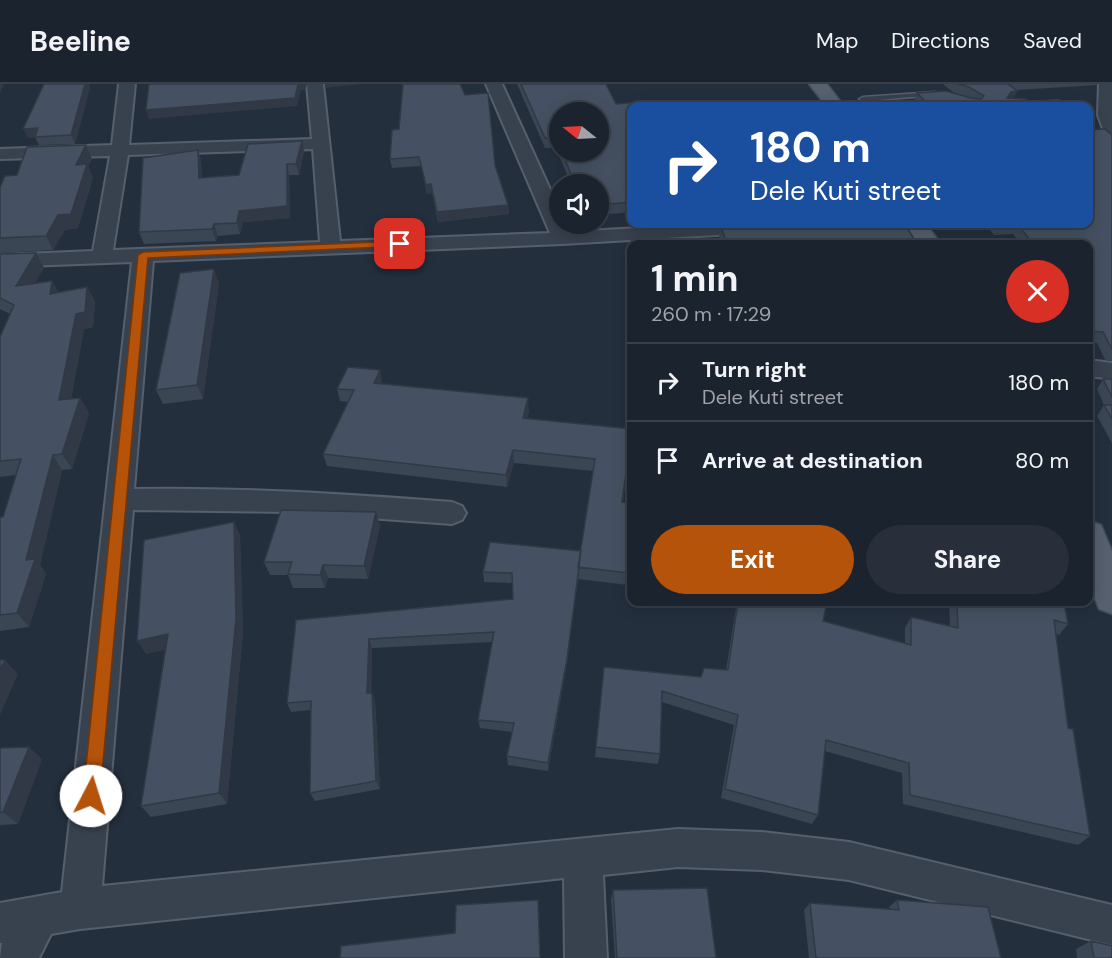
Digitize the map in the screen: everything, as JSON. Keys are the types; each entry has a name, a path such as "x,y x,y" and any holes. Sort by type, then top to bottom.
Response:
{"main road":[{"path":"818,84 832,102"},
{"path":"1093,545 1112,599"}],"street":[{"path":"102,257 120,150 127,84"},
{"path":"315,84 331,247"},
{"path":"494,84 562,238"},
{"path":"1107,84 1103,112 1112,133"},
{"path":"0,154 321,144"},
{"path":"0,261 562,238 733,228"},
{"path":"80,909 143,255"},
{"path":"1093,368 1112,370"},
{"path":"120,500 193,498 281,500 452,513"},
{"path":"17,958 19,920 80,909 678,848 762,851 849,861 1112,925"},
{"path":"583,856 586,958"}],"lane":[{"path":"863,99 944,95 962,98 968,102"}],"building":[{"path":"44,84 85,84 71,135 35,137 38,128 23,129"},
{"path":"149,84 298,84 295,98 146,110"},
{"path":"403,84 460,84 465,95 488,93 495,165 508,205 437,212 431,184 426,185 419,157 390,159 392,130 399,129"},
{"path":"521,84 606,84 616,104 627,103 627,202 609,204 609,174 571,174 566,162 609,162 609,102 549,102 549,138 545,138"},
{"path":"957,84 1008,84 1017,91 1011,92 1007,98 1026,99 1030,102 926,102 917,93 946,91 971,98 981,99 984,96 969,87"},
{"path":"1105,129 1112,135 1112,349 1103,332 1093,331 1093,240 1030,240 1020,228 1093,228 1093,130"},
{"path":"302,141 296,164 287,164 287,206 239,211 237,223 214,224 212,229 139,232 143,158 198,150 199,178 239,175 248,144"},
{"path":"86,145 76,165 87,164 71,214 58,215 46,236 0,238 0,187 5,176 17,175 27,147"},
{"path":"721,228 907,228 915,240 726,240"},
{"path":"36,253 16,286 52,281 50,294 87,287 85,312 76,314 59,400 80,398 62,454 53,455 26,560 35,559 17,613 0,615 0,517 3,517 21,459 0,461 0,337 14,305 0,298 0,254"},
{"path":"214,269 197,385 156,390 180,273"},
{"path":"348,367 380,370 374,383 528,398 523,418 627,428 627,466 622,502 627,502 627,573 578,567 595,459 513,450 506,475 323,454 354,390 337,389"},
{"path":"1103,379 1112,379 1112,397"},
{"path":"1104,405 1112,405 1112,419"},
{"path":"281,510 376,512 364,566 323,565 320,575 288,574 292,562 264,562"},
{"path":"234,522 236,619 219,793 141,806 168,634 137,641 144,540"},
{"path":"490,542 581,551 567,659 548,763 507,756 514,723 478,720 494,632 369,639 367,693 372,693 376,781 310,793 311,701 287,703 296,620 513,599 512,573 483,572"},
{"path":"737,606 826,607 823,621 911,645 911,617 958,628 957,606 1065,606 1068,624 1054,620 1068,728 1073,729 1090,836 910,795 909,763 826,740 818,815 725,789 738,715 662,691 660,754 596,747 604,667 701,677 704,668 728,670"},
{"path":"0,660 5,660 0,670"},
{"path":"29,747 3,812 0,813 0,748"},
{"path":"707,888 716,958 617,958 613,890"},
{"path":"538,900 540,958 340,958 341,946 455,933 456,905"},
{"path":"897,900 988,907 1001,958 816,958 810,903 899,910"},
{"path":"1091,941 1112,946 1112,958 1094,958"}],"route":[{"path":"91,796 143,255 400,244"}]}
